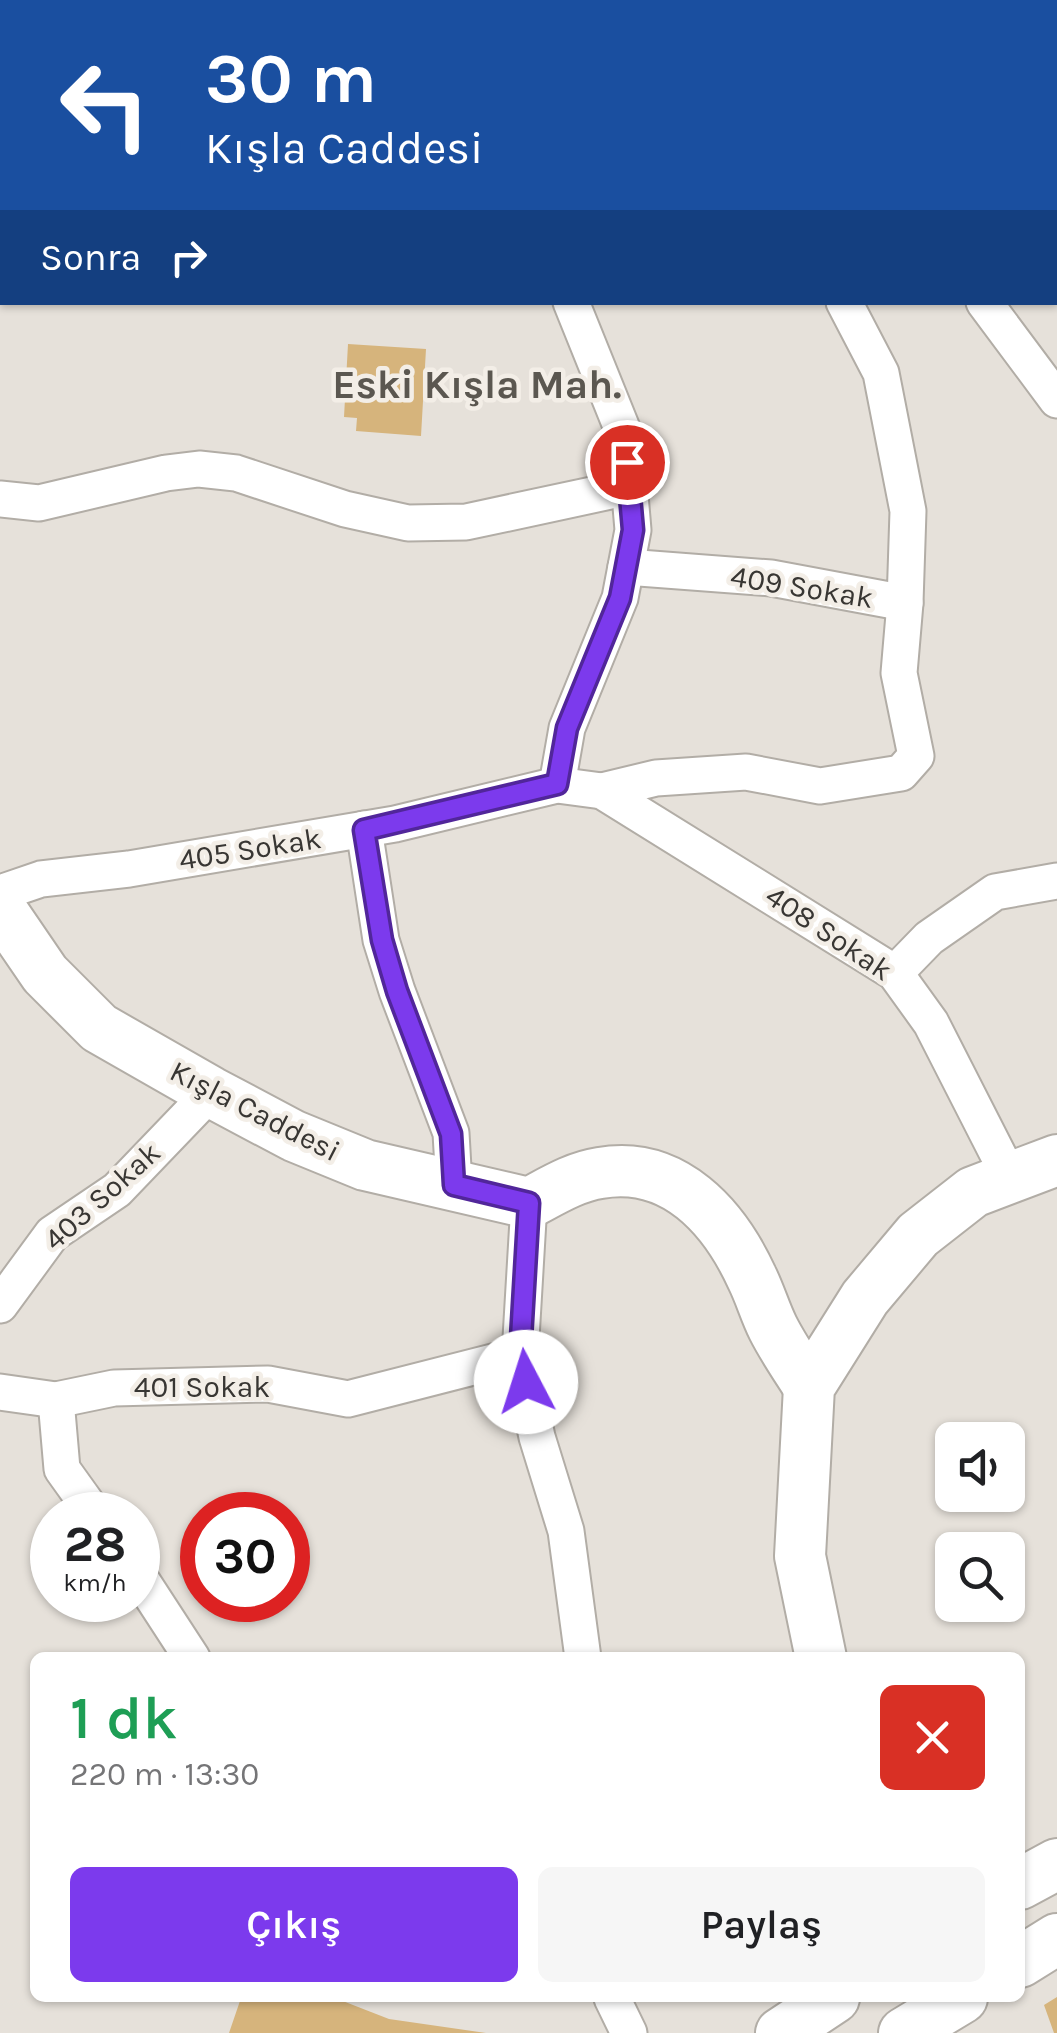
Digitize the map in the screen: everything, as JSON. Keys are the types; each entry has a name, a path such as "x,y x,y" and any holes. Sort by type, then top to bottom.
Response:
{"street":[{"path":"557,784 567,728 620,598 633,530 625,436 572,305"},
{"name":"409 Sokak","path":"626,567 770,578 905,603 908,510 881,373 846,305"},
{"path":"986,305 1057,400"},
{"path":"0,499 39,503 199,469 236,473 345,509 408,523 427,523 466,522 629,487"},
{"path":"602,791 656,778 746,772 820,786 900,773 916,756 899,673 905,603"},
{"name":"408 Sokak","path":"557,784 602,791 895,973 931,1024 1010,1178"},
{"name":"405 Sokak","path":"0,894 41,879 364,830 557,784"},
{"path":"364,830 382,940 451,1134 454,1185"},
{"path":"895,973 929,938 996,892 1057,881"},
{"name":"Kışla Caddesi","path":"0,908 45,974 100,1028 211,1092 294,1136 365,1165 529,1203"},
{"name":"403 Sokak","path":"0,1305 52,1234 117,1190 211,1092"},
{"path":"820,1652 800,1556 809,1387 865,1298 918,1235 973,1192 1057,1160"},
{"path":"582,1652 566,1530 538,1438 520,1355 529,1203 568,1182 602,1172 654,1176 694,1195 726,1231 752,1276 774,1330 809,1387"},
{"name":"401 Sokak","path":"0,1392 56,1400 114,1388 268,1384 348,1399 520,1355"},
{"path":"56,1400 62,1470 78,1492"},
{"path":"160,1609 188,1652"},
{"path":"1025,1881 1057,1864"},
{"path":"1025,1959 1057,1940"},
{"path":"614,2002 630,2033"},
{"path":"781,2033 828,2002"},
{"path":"904,2033 958,2008"}],"building":[{"path":"348,344 426,349 421,436 356,431 357,418 344,417"},
{"path":"1057,1997 1057,2033 1054,2033 1044,2005"},
{"path":"240,2002 345,2002 389,2019 486,2033 229,2033"}],"district":[{"name":"Eski Kışla Mah.","path":"477,384"}],"route":[{"path":"526,1382 520,1355 529,1203 454,1185 451,1134 382,940 364,830 557,784 567,728 620,598 633,530 627,462"}]}
